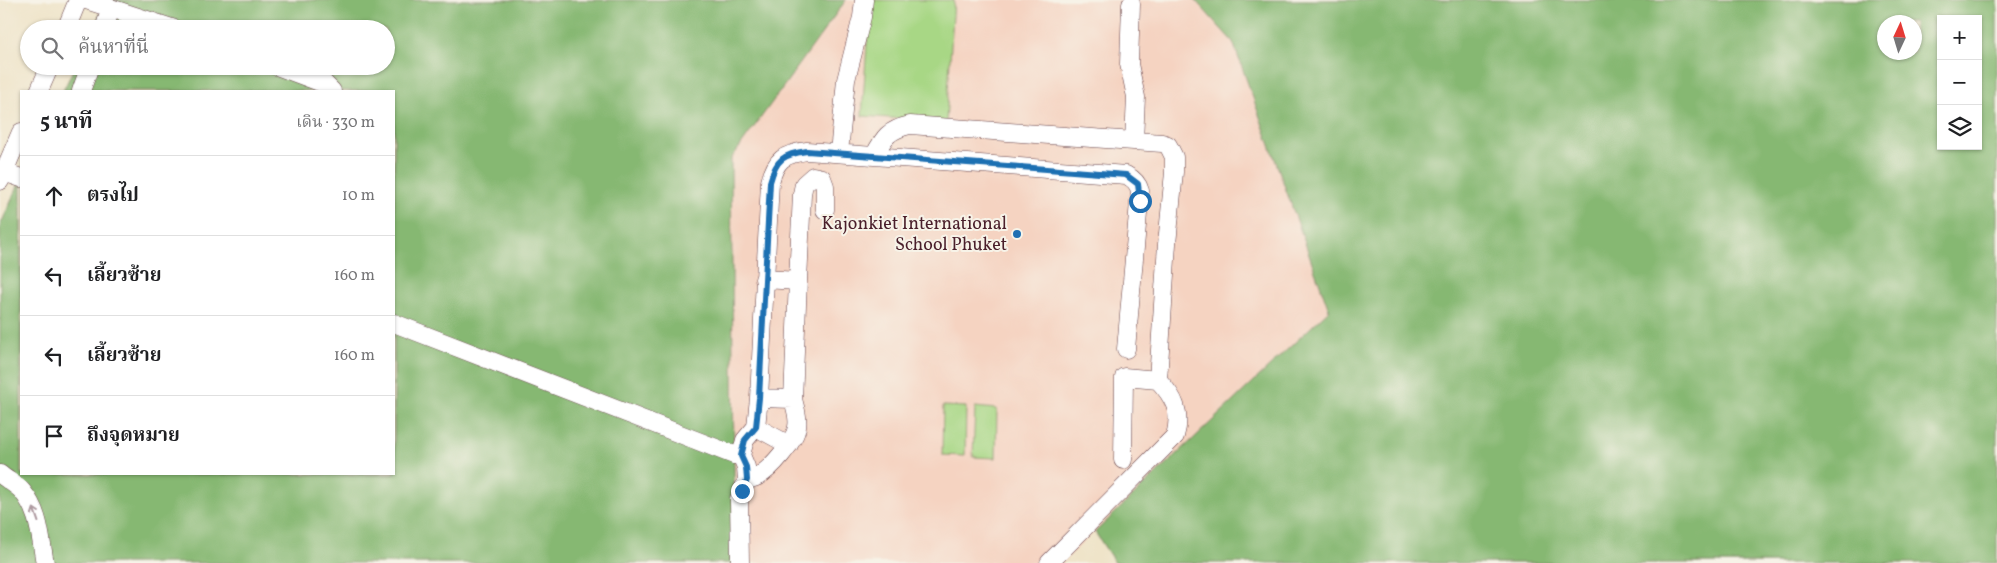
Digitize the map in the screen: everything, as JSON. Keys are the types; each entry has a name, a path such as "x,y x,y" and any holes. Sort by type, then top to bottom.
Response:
{"street":[{"path":"70,20 78,0"},
{"path":"86,0 148,20"},
{"path":"839,153 846,80 864,0"},
{"path":"1131,4 1129,64 1136,97 1134,141"},
{"path":"107,20 111,8"},
{"path":"39,90 46,75"},
{"path":"81,90 87,75"},
{"path":"301,75 325,84 331,90"},
{"path":"874,156 884,136 896,128 910,125 1168,145 1174,157 1174,172 1158,380"},
{"path":"20,134 2,176 20,178"},
{"path":"738,455 745,440 756,427 770,182 774,169 782,158 793,153 807,151 839,153 1126,175 1134,179 1140,191 1126,349"},
{"path":"747,480 759,476 789,445 797,429 798,419 793,399 802,194 804,184 813,176 822,178 825,186 825,210"},
{"path":"764,279 798,281"},
{"path":"395,323 738,455 746,467 747,480 739,499 740,563"},
{"path":"1049,563 1175,436 1178,427 1175,404 1170,392 1158,380 1124,377 1123,460"},
{"path":"759,398 793,399"},
{"path":"756,427 789,445"},
{"path":"0,474 22,490 34,509 40,527 45,563"}],"shaded area":[{"name":"Kajonkiet International School Phuket","path":"846,0 1195,0 1233,42 1329,310 1062,563 735,563 731,159"}],"green space":[{"path":"107,0 846,0 731,159 735,563 0,563 0,226 20,181 20,475 395,475 395,90 63,90 71,75 395,75 395,20 97,20"},
{"path":"870,0 954,0 946,122 862,116"},
{"path":"1195,0 1997,0 1997,563 1115,563 1095,532 1329,310 1233,42"},
{"path":"943,406 966,407 965,456 942,455"},
{"path":"975,407 997,409 996,458 973,457"}],"place":[{"name":"Kajonkiet International School Phuket","path":"1017,234"}],"route":[{"path":"742,491 747,480 746,467 741,456 745,440 756,427 759,398 770,182 774,169 782,158 793,153 807,151 1126,175 1134,179 1138,184 1140,201"}]}
